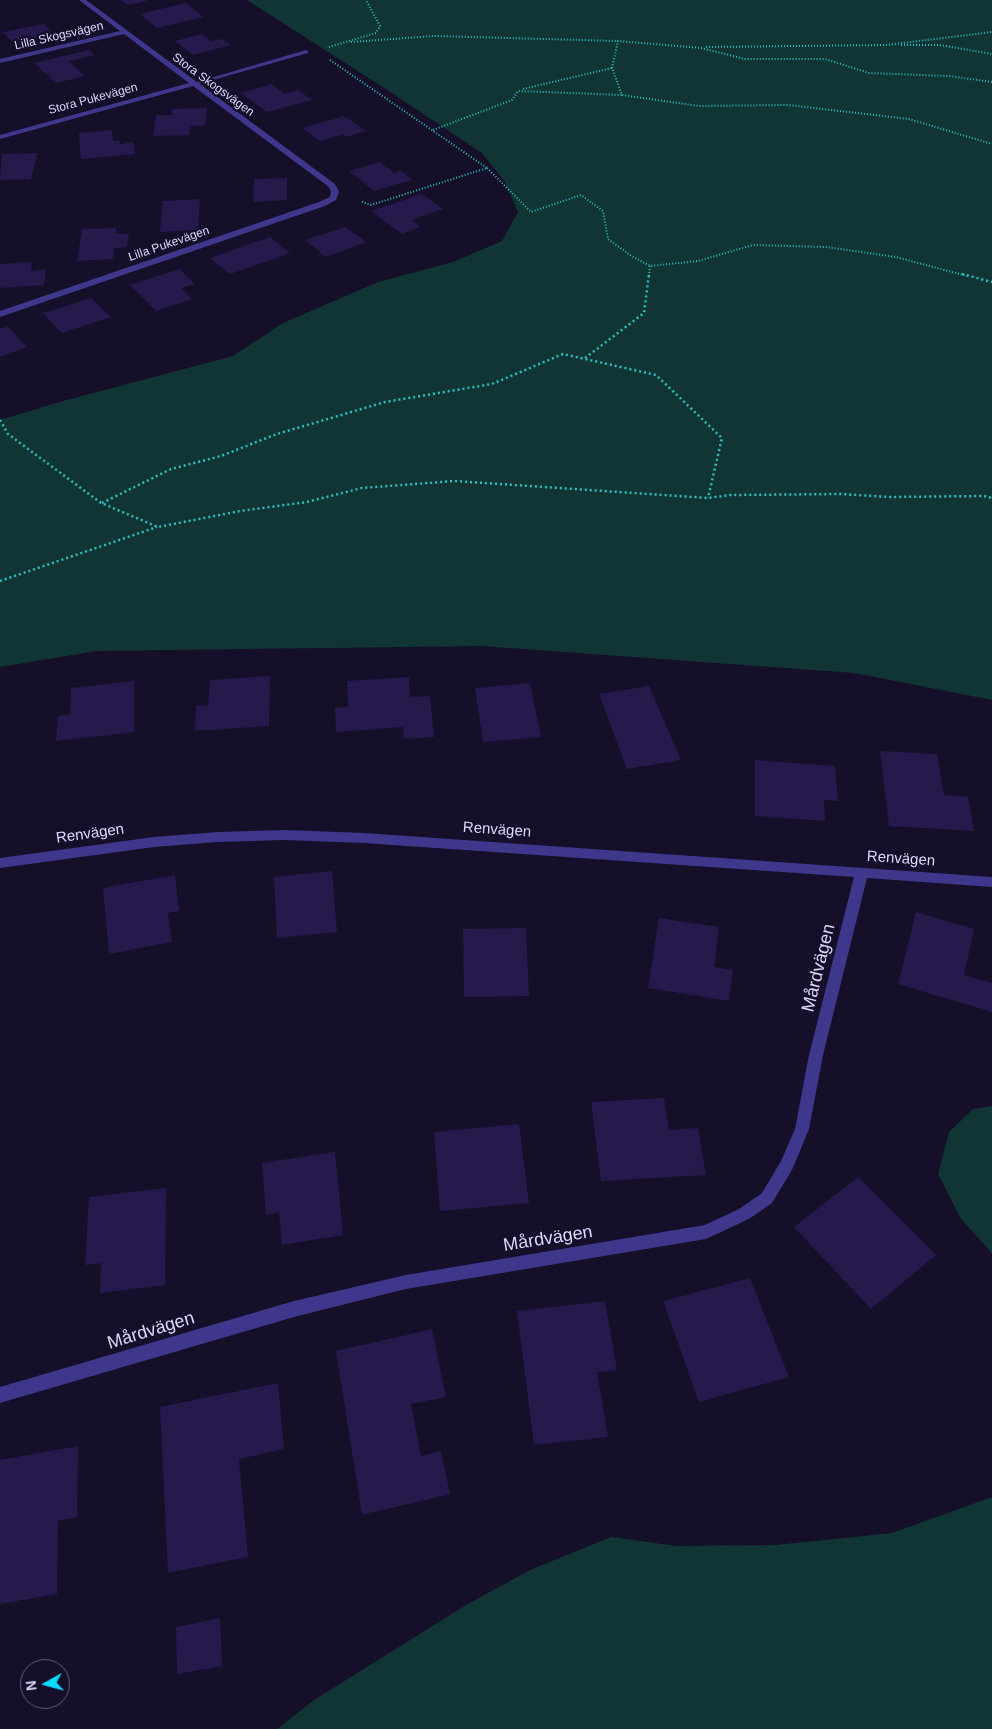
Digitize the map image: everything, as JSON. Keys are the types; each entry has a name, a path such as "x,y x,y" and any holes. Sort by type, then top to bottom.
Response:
{"street":[{"name":"Stora Skogsvägen","path":"82,0 334,189"},
{"name":"Lilla Skogsvägen","path":"0,61 124,32"},
{"name":"Stora Pukevägen","path":"0,137 306,52"},
{"name":"Lilla Pukevägen","path":"0,314 322,204 333,198 334,189"},
{"name":"Renvägen","path":"0,862 154,842 218,836 286,835 384,839 992,882"},
{"name":"Mårdvägen","path":"0,1395 303,1306 406,1282 706,1232 744,1214 767,1198 787,1166 802,1129 816,1055 862,872"}],"path":[{"path":"306,52 351,42 376,33 380,26 366,0"},
{"path":"886,45 992,32"},
{"path":"351,42 434,36 618,41 701,48 940,45 992,54"},
{"path":"618,41 612,68 622,95"},
{"path":"701,48 745,59 825,59 869,73 949,76 992,82"},
{"path":"315,50 487,168 531,212 580,195 603,211 608,239 630,255 650,266 698,261 753,244 826,247 896,257 992,282"},
{"path":"433,131 471,118 487,109 512,100 518,90 612,68"},
{"path":"518,90 622,95 699,106 788,106 910,119 992,144"},
{"path":"334,189 371,205 487,168"},
{"path":"584,358 644,313 650,266"},
{"path":"101,503 171,469 221,456 277,434 385,402 492,384 563,354 656,374 722,438 708,498"},
{"path":"0,420 8,434 101,503 158,526"},
{"path":"0,581 158,526 240,511 307,502 362,488 455,481 708,498 840,494 889,497 984,496 992,498"}],"green space":[{"path":"247,0 992,0 992,700 854,673 481,646 97,651 0,667 0,420 63,401 233,356 283,323 378,282 453,262 502,241 518,212 505,182 482,153"},
{"path":"992,1106 992,1253 961,1219 938,1174 949,1132 973,1109"},
{"path":"992,1497 992,1729 277,1729 314,1700 466,1605 530,1570 611,1537 677,1546 776,1545 892,1533"}],"building":[{"path":"121,0 147,0 147,1 128,5"},
{"path":"186,3 203,17 157,28 140,14"},
{"path":"44,24 57,37 16,46 3,32"},
{"path":"202,34 211,41 222,39 231,45 193,55 175,41"},
{"path":"89,50 95,55 69,61 85,76 56,83 34,63"},
{"path":"272,84 285,94 298,90 312,100 267,112 241,93"},
{"path":"207,108 205,125 190,126 189,135 153,136 156,115 172,115 172,109"},
{"path":"344,116 366,131 346,137 343,134 320,141 302,128"},
{"path":"112,130 113,141 120,141 120,144 133,142 135,154 81,159 79,133"},
{"path":"38,153 31,179 0,180 2,154"},
{"path":"380,162 394,173 400,170 412,180 374,191 349,171"},
{"path":"287,178 287,200 253,202 254,179"},
{"path":"422,194 443,209 412,220 421,227 402,234 371,211"},
{"path":"200,199 198,230 160,232 163,201"},
{"path":"345,227 366,242 326,257 305,240"},
{"path":"116,228 116,234 129,234 127,247 114,248 113,259 77,261 82,229"},
{"path":"270,237 290,253 230,274 210,258"},
{"path":"32,262 31,271 46,269 44,285 0,288 0,264"},
{"path":"179,269 195,284 181,288 192,299 156,311 130,285"},
{"path":"91,298 111,317 62,333 43,313"},
{"path":"7,326 27,347 0,357 0,329"},
{"path":"270,676 269,726 195,731 196,706 208,705 210,680"},
{"path":"409,677 410,697 430,696 434,737 404,739 403,727 336,732 335,708 348,707 347,681"},
{"path":"134,681 134,732 56,741 58,716 70,714 71,688"},
{"path":"530,683 541,737 483,742 475,688"},
{"path":"649,686 681,760 627,769 599,694"},
{"path":"880,751 937,754 944,795 968,797 974,831 889,826"},
{"path":"755,760 835,766 838,801 824,800 825,821 755,816"},
{"path":"332,871 337,932 277,938 274,877"},
{"path":"175,875 179,911 168,913 172,942 109,954 103,888"},
{"path":"916,912 974,929 964,975 992,983 992,1012 898,984"},
{"path":"659,918 719,927 714,967 733,970 729,1001 648,988"},
{"path":"526,928 529,996 464,997 463,929"},
{"path":"664,1098 669,1130 698,1128 706,1175 601,1181 591,1102"},
{"path":"519,1124 529,1203 440,1211 434,1132"},
{"path":"335,1152 343,1235 282,1245 279,1212 266,1215 262,1163"},
{"path":"858,1177 936,1255 871,1309 794,1227"},
{"path":"166,1188 165,1285 100,1293 101,1263 85,1265 89,1197"},
{"path":"750,1278 789,1377 699,1402 663,1301"},
{"path":"605,1301 617,1370 597,1372 608,1437 534,1445 517,1311"},
{"path":"432,1329 446,1397 411,1404 421,1456 441,1451 450,1494 362,1515 336,1351"},
{"path":"278,1383 284,1449 239,1459 248,1557 168,1573 160,1407"},
{"path":"78,1446 77,1517 58,1521 57,1594 0,1604 0,1460"},
{"path":"220,1618 222,1666 177,1674 176,1627"}]}
